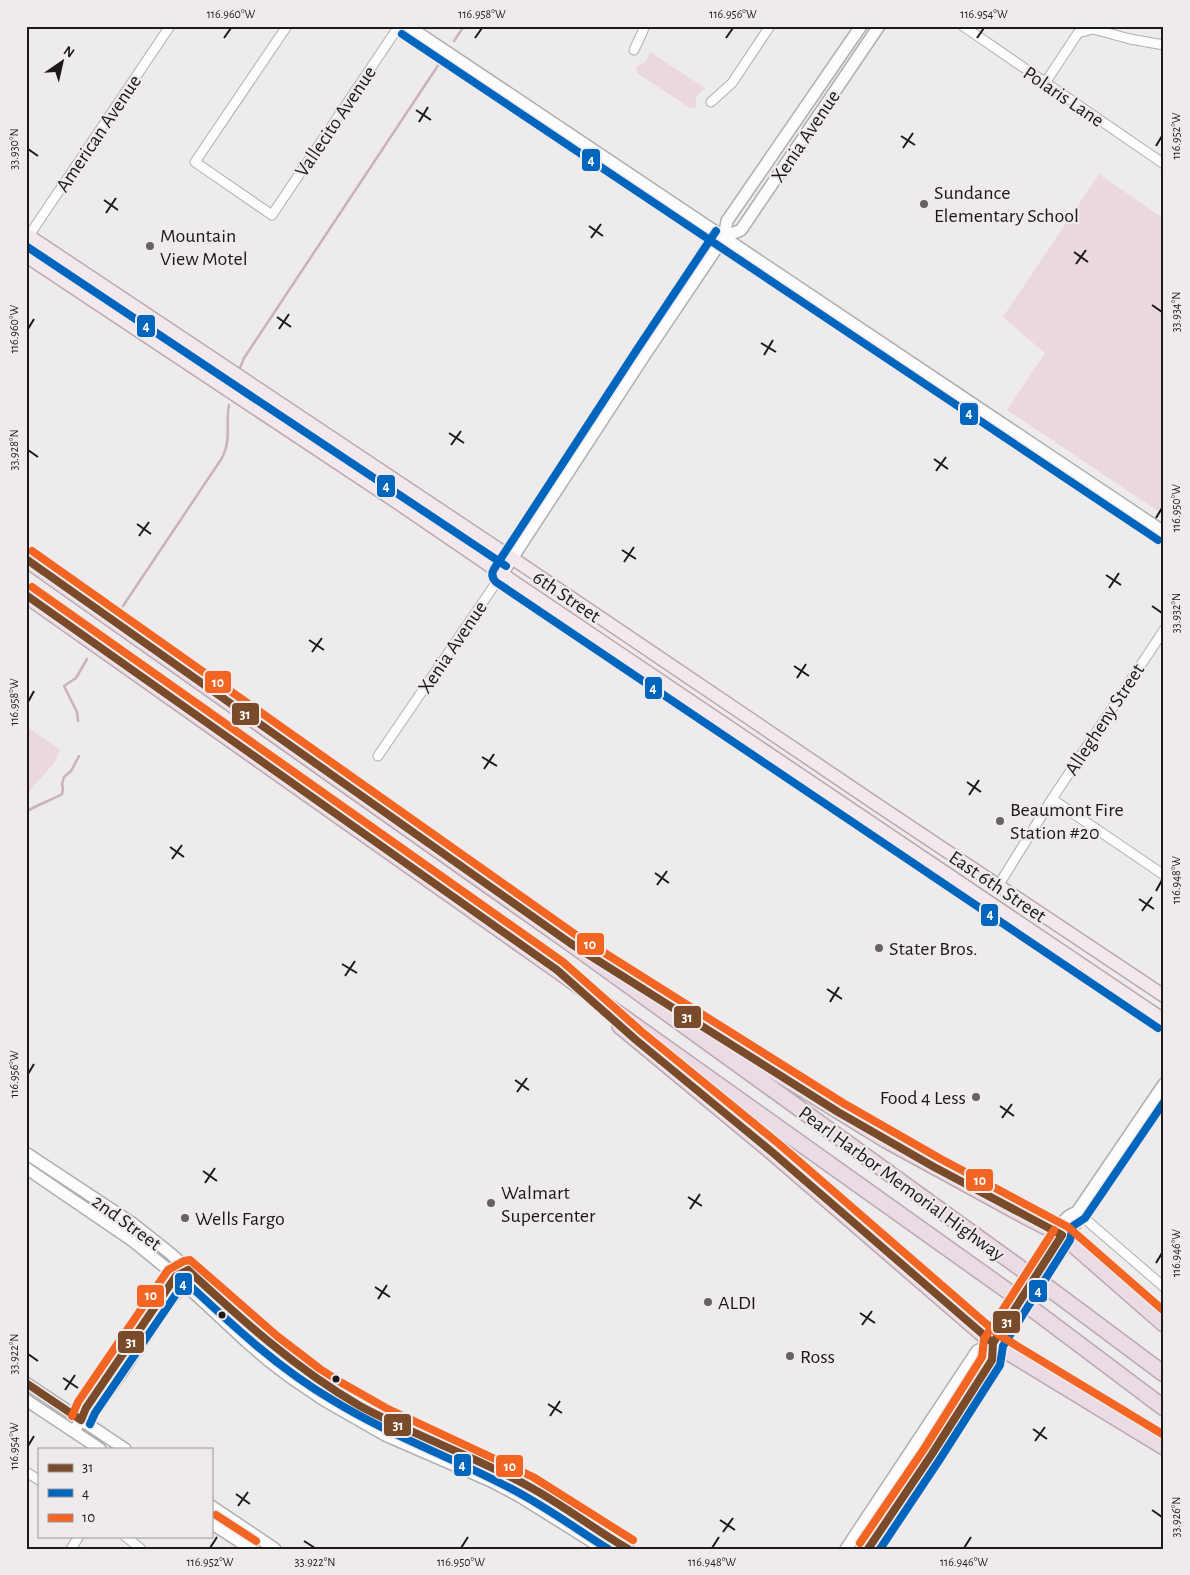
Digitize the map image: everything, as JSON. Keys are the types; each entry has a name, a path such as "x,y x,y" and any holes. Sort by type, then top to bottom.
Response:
{"highway":[{"name":"Pearl Harbor Memorial Highway","path":"26,559 570,943 1046,1286 1164,1374"},
{"name":"Pearl Harbor Memorial Highway","path":"26,595 1009,1292 1164,1408"},
{"path":"570,943 846,1117 934,1167 1062,1235 1164,1324"},
{"path":"557,970 636,1040 772,1152 993,1343 1164,1447"}],"main road":[{"name":"6th Street","path":"27,237 512,558 833,775"},
{"name":"6th Street","path":"26,256 395,501 821,789"},
{"path":"176,355 185,341"},
{"name":"East 6th Street","path":"833,775 1164,996"},
{"name":"East 6th Street","path":"821,789 1164,1020"},
{"path":"1080,963 1082,958 1088,956 1118,976 1133,976"}],"street":[{"name":"American Avenue","path":"27,237 170,26"},
{"name":"Vallecito Avenue","path":"288,26 195,162 272,215 399,26"},
{"path":"408,26 1164,532"},
{"path":"634,50 645,26"},
{"path":"711,102 732,83 770,26"},
{"name":"Xenia Avenue","path":"378,756 502,574 724,237 727,222 861,26"},
{"name":"Xenia Avenue","path":"724,237 741,230 878,26"},
{"name":"Polaris Lane","path":"964,27 1164,164"},
{"path":"1045,83 1078,34 1093,29 1130,39 1164,45"},
{"name":"Allegheny Street","path":"998,886 1052,799 1164,630"},
{"path":"1052,799 1164,875"},
{"path":"868,1549 992,1360 993,1343 1062,1235 1070,1231 1077,1221 1077,1212 1163,1085"},
{"name":"2nd Street","path":"26,1153 132,1224 170,1254 266,1341 320,1381 360,1406 529,1486 628,1549"},
{"name":"2nd Street","path":"26,1168 133,1241 180,1279 247,1342 290,1377 342,1411 385,1435 468,1470 521,1497 604,1549"},
{"path":"1077,1212 1164,1287"},
{"path":"74,1431 86,1408 158,1299 188,1270"},
{"path":"846,1549 976,1351 993,1343"},
{"path":"290,1377 296,1372 329,1394 360,1406"},
{"path":"26,1383 124,1448"},
{"path":"26,1400 99,1448"},
{"path":"407,1445 417,1444 468,1465 473,1466 480,1462"},
{"path":"26,1472 38,1479"},
{"path":"521,1497 526,1491 560,1511 582,1520"},
{"path":"212,1507 267,1547"},
{"path":"212,1524 251,1549"},
{"path":"71,1549 78,1538"},
{"path":"128,1538 141,1549"}],"shaded area":[{"path":"650,52 705,88 696,97 696,108 690,108 637,73 636,67 646,62"},
{"path":"1099,174 1164,219 1164,510 1161,513 1007,410 1045,353 1003,317"},
{"path":"26,726 60,750 55,762 26,795"}],"waterway":[{"path":"454,41 464,26"},
{"path":"240,368 244,358 441,61"},
{"path":"123,606 222,458 228,438 229,405"},
{"path":"78,721 77,712 64,686 76,678 87,659"},
{"path":"26,812 62,794 64,777 71,771 79,756"}],"transit line":[{"name":"4","path":"402,34 1158,540"},
{"name":"4","path":"716,231 494,569 492,574 494,579 1158,1028"},
{"name":"4","path":"26,246 506,566"},
{"name":"10","path":"32,551 576,935 843,1103 939,1158 1068,1227 1164,1311"},
{"name":"31","path":"26,559 570,943 838,1112 934,1167 1062,1235 993,1343 992,1360 868,1549"},
{"name":"10","path":"32,587 563,962 642,1032 779,1144 999,1335 1164,1435"},
{"name":"31","path":"26,595 557,970 636,1040 772,1152 993,1343"},
{"name":"4","path":"880,1549 1000,1365 1003,1346 1070,1240 1073,1226 1085,1218 1164,1102"},
{"name":"10","path":"860,1543 924,1449 982,1357 984,1339 1054,1230"},
{"name":"10","path":"72,1416 78,1402 168,1270 184,1261 190,1260 277,1336 320,1369 342,1383 386,1408 533,1477 633,1540"},
{"name":"31","path":"188,1270 270,1343 336,1392 381,1417 508,1475 554,1501 628,1549"},
{"name":"31","path":"81,1420 86,1408 176,1276 188,1270"},
{"name":"4","path":"90,1424 95,1413 186,1282 275,1361 314,1388 375,1424 518,1492 608,1549"},
{"name":"31","path":"26,1383 81,1420"},
{"name":"10","path":"216,1515 256,1541"}],"place":[{"name":"Sundance Elementary School","path":"924,204"},
{"name":"Mountain View Motel","path":"150,246"},
{"name":"Beaumont Fire Station #20","path":"1000,821"},
{"name":"Stater Bros.","path":"879,948"},
{"name":"Food 4 Less","path":"976,1097"},
{"name":"Walmart Supercenter","path":"491,1203"},
{"name":"Wells Fargo","path":"185,1218"},
{"name":"ALDI","path":"708,1302"},
{"name":"Ross","path":"790,1356"}]}
